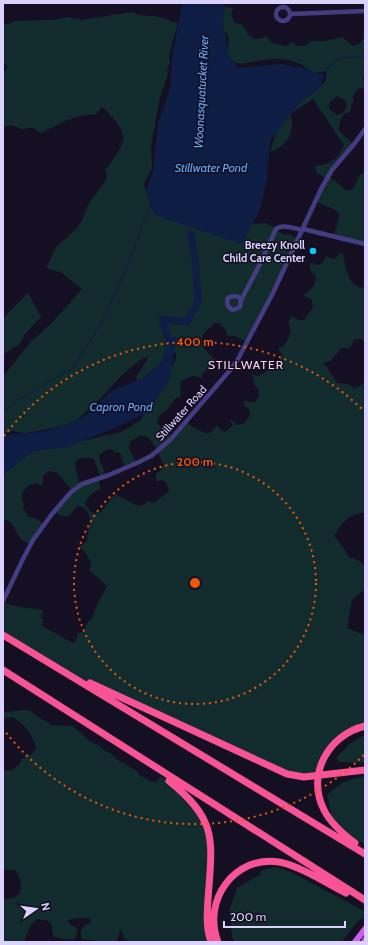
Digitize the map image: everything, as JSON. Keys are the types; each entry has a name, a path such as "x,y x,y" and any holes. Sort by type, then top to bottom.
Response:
{"highway":[{"path":"3,635 365,854"},
{"path":"46,661 142,708 278,771 291,775 304,776 365,770"},
{"path":"3,670 365,901"},
{"path":"365,726 352,730 330,747 321,764 318,783 320,802 329,819 341,832 365,850"},
{"path":"143,759 191,800 202,814 208,827 211,847 207,919 211,942"},
{"path":"218,942 213,919 219,894 226,883 237,873 258,863 273,862 287,864 365,901"}],"main road":[{"path":"355,942 365,928"}],"street":[{"path":"291,14 365,11"},
{"name":"Stillwater Road","path":"4,598 36,535 71,492 82,484 109,475 139,462 158,450 170,440 231,369 273,293 321,189 329,175 365,129"},
{"path":"241,300 276,229 279,227 284,226 365,244"}],"green space":[{"path":"224,7 233,8 231,15 235,23 243,25 253,38 258,39 267,36 269,41 286,46 293,42 297,46 305,45 311,41 325,41 342,37 354,46 360,43 365,37 365,72 363,78 365,88 358,89 353,96 351,110 350,112 344,114 339,123 340,125 338,129 354,145 328,177 337,182 345,190 351,190 358,177 365,172 365,244 334,236 339,214 335,210 317,202 326,179 317,173 315,166 326,164 336,158 344,145 313,99 290,114 292,125 288,139 279,148 271,152 275,138 275,127 288,107 325,82 327,71 313,73 299,63 284,59 270,59 241,64 236,63 230,59 228,53 229,41 227,34 220,29","holes":["337,96 345,100 347,105 344,112 338,115 329,108 330,102"]},
{"path":"132,12 140,15 165,18 178,22 169,56 170,62 167,69 168,74 160,97 151,146 152,168 144,184 153,211 159,216 248,224 266,223 282,229 277,230 284,235 289,234 298,239 247,342 234,336 228,336 225,329 219,323 213,325 204,333 202,338 203,346 216,360 203,373 202,379 194,376 188,377 181,381 181,396 175,399 171,406 159,416 157,422 161,428 173,437 186,422 208,434 217,425 225,432 232,425 230,419 238,425 246,422 250,414 249,410 243,403 246,400 249,402 255,402 259,393 258,389 254,385 254,380 251,374 259,376 278,364 282,355 278,348 283,346 287,341 291,330 288,323 292,316 298,320 304,320 313,307 312,300 304,296 305,293 314,286 315,282 316,276 310,270 311,263 320,265 326,256 334,259 343,252 349,277 355,285 365,287 365,341 360,339 354,340 350,348 341,348 331,361 323,363 337,383 347,384 355,388 365,382 365,512 354,515 346,520 334,536 346,551 349,558 354,558 365,565 365,589 352,600 347,628 365,635 365,726 339,737 317,775 299,777 91,683 64,670 3,635 3,602 14,606 43,610 41,619 44,619 42,626 73,643 75,642 78,633 84,632 88,621 91,620 97,604 107,586 90,571 91,562 83,549 78,548 87,541 90,521 88,512 85,508 79,506 75,508 69,516 58,514 55,511 72,491 58,473 49,471 43,476 43,484 41,486 38,483 30,485 24,490 22,496 24,504 23,508 29,517 35,518 44,524 31,544 22,540 13,525 3,519 3,474 19,449 43,450 121,432 140,421 176,359 176,353 173,353 138,382 136,377 147,360 147,357 143,358 122,375 102,397 74,423 39,431 24,433 12,431 3,434 3,377 32,340 51,324 82,289 62,273 46,268 56,247 75,230 81,222 89,203 106,180 107,175 105,171 120,148 123,141 123,136 119,126 109,113 102,107 95,115 74,118 41,133 33,128 27,128 24,130 11,125 3,127 3,74 8,66 3,63 3,24 8,24 14,21 54,20 67,17 82,20","holes":["139,436 148,437 158,450 157,452 163,464 162,469 156,474 156,482 161,480 165,481 169,490 167,493 154,503 147,501 145,504 138,506 115,494 101,512 96,514 91,512 85,504 86,501 89,496 101,489 98,479 80,485 76,472 77,460 79,458 94,459 101,478 106,475 99,458 100,454 112,449 114,452 120,453 125,467 136,463 129,448 130,442"]},
{"path":"28,293 41,317 25,334 19,345 3,354 3,318"},
{"path":"28,710 52,725 72,726 90,742 98,745 110,753 116,759 135,770 141,776 152,782 155,781 155,783 161,776 188,798 208,830 211,942 129,941 124,938 121,929 117,941 106,942 82,939 81,931 91,922 90,918 67,921 77,928 75,939 62,939 53,936 52,925 48,921 37,919 30,926 24,942 3,942 3,899 14,898 20,893 21,887 20,878 15,870 3,870 3,771 12,770 20,764 21,759 32,754 36,748 30,734 24,726 12,717 3,719 3,712"},
{"path":"365,735 365,763 340,762 336,758 349,744"},
{"path":"365,777 365,844 356,840 332,818 327,795 343,782"},
{"path":"276,867 291,872 364,911 365,915 357,922 342,942 235,942 232,937 229,910 237,888 259,875 262,870"}],"water":[{"name":"Stillwater Pond","path":"182,3 224,3 223,23 229,57 238,68 282,64 306,69 324,75 320,88 301,102 270,141 267,178 260,210 241,244 155,215 146,191 153,171 158,123 170,89 172,59"},
{"name":"Capron Pond","path":"177,335 170,379 148,412 117,427 67,447 33,451 3,475 3,434 7,435 47,431 83,418 111,391 143,378 161,363 169,339"}],"waterway":[{"path":"324,75 337,60 365,55"},
{"path":"3,413 19,399 72,369 101,324 127,267 151,203"},
{"name":"Woonasquatucket River","path":"169,347 169,339 162,319 187,322 198,301 195,259 191,234"}],"place":[{"name":"Breezy Knoll Child Care Center","path":"313,251"}],"district":[{"name":"STILLWATER","path":"246,364"}]}
